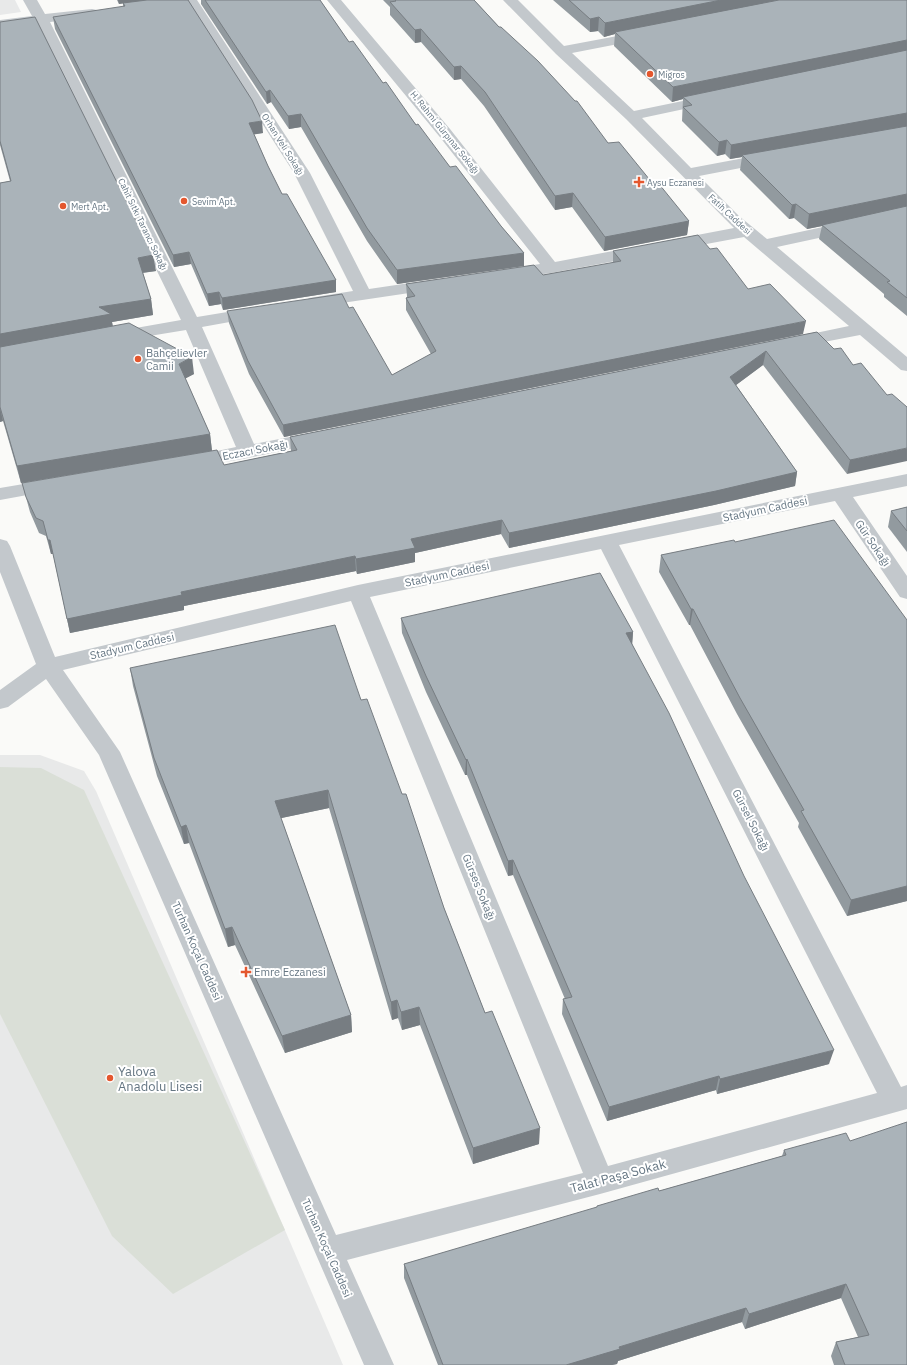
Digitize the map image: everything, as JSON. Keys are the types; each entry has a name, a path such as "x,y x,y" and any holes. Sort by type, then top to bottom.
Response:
{"street":[{"name":"Cahit Sıtkı Tarancı Sokağı","path":"30,0 41,19 191,322 248,452"},
{"name":"H. Rahmi Gürpınar Sokağı","path":"334,0 426,108 497,196 551,268"},
{"name":"Fatih Caddesi","path":"510,0 561,51 631,116 733,219 907,366"},
{"name":"Orhan Veli Sokağı","path":"188,1 302,173 363,295"},
{"path":"0,24 104,11"},
{"path":"561,51 661,32"},
{"path":"631,116 723,96"},
{"path":"687,173 787,155"},
{"path":"764,245 907,214"},
{"path":"488,277 551,268 747,231"},
{"path":"300,305 449,282"},
{"path":"99,339 191,322 269,310"},
{"path":"777,346 863,329"},
{"name":"Eczacı Sokağı","path":"171,465 334,435"},
{"name":"Stadyum Caddesi","path":"0,701 48,666 358,592 907,480"},
{"path":"0,494 70,482"},
{"name":"Gür Sokağı","path":"840,493 907,592"},
{"name":"Gürsel Sokağı","path":"607,541 900,1098"},
{"name":"Turhan Koçal Caddesi","path":"0,546 48,666 109,752 379,1365"},
{"name":"Gürses Sokağı","path":"358,592 600,1181"},
{"name":"Talat Paşa Sokak","path":"328,1250 600,1181 900,1098"}],"shaded area":[{"path":"0,0 15,0 21,12 0,15"},
{"name":"Yalova Anadolu Lisesi","path":"0,755 40,755 84,771 96,791 343,1365 0,1365"},
{"path":"0,767 41,768 84,790 285,1230 173,1294 112,1236 0,1014"}],"building":[{"path":"147,0 188,0 252,100 262,121 249,123 268,166 282,194 287,194 336,280 222,298 219,292 207,294 189,252 173,255 53,17 125,6 123,3"},
{"path":"205,0 320,0 349,42 353,41 383,83 386,82 416,125 418,124 450,167 456,166 501,226 524,253 397,270 367,228 301,114 288,116 270,90 266,92"},
{"path":"395,0 474,0 499,27 501,27 538,61 575,101 577,101 608,143 619,142 654,185 659,184 689,221 605,237 573,193 555,196 485,92 461,66 454,67 421,29 415,30 390,2 396,1"},
{"path":"569,0 721,0 605,23 599,17 590,19"},
{"path":"779,0 907,0 907,40 673,87 615,32"},
{"path":"35,17 153,255 138,258 151,299 99,307 111,314 0,334 0,183 11,181 0,141 0,22"},
{"path":"907,50 907,113 731,145 727,140 719,142 683,107 692,105 683,97"},
{"path":"907,126 907,194 809,214 796,204 792,205 742,155"},
{"path":"907,206 907,298 887,282 890,281 822,225"},
{"path":"698,235 710,249 717,248 748,289 770,284 806,321 283,425 248,361 227,311 342,294 349,308 353,307 392,375 436,351 406,298 415,296 406,284 534,265 543,275 621,261 613,251"},
{"path":"129,323 192,357 179,364 210,434 17,466 0,407 0,347"},
{"path":"817,332 834,349 841,348 853,365 861,363 887,395 892,394 907,407 907,448 850,460 766,351 730,377 797,472 716,491 509,533 502,520 411,539 415,548 356,559 355,556 181,592 182,595 67,619 50,540 48,540 43,521 36,518 26,497 22,483 217,450 224,465 297,450 290,437"},
{"path":"907,507 907,531 891,511"},
{"path":"834,520 907,620 907,886 851,900 801,811 804,810 740,698 693,609 691,609 661,555 734,540 735,542"},
{"path":"600,573 633,632 626,633 669,713 744,876 834,1050 720,1079 719,1076 609,1107 563,999 572,997 513,860 508,861 467,759 466,760 426,676 401,618"},
{"path":"335,625 361,700 367,699 402,794 406,794 444,908 485,1013 492,1011 540,1128 473,1148 419,1007 401,1012 397,1000 391,1002 328,790 275,801 351,1015 282,1036 232,927 225,929 186,825 181,827 154,758 130,668"},
{"path":"907,1122 907,1365 845,1365 836,1342 869,1335 846,1284 749,1314 746,1308 566,1365 443,1365 404,1264 658,1188 659,1191 786,1155 784,1150 846,1133 850,1141"}],"place":[{"name":"Migros","path":"650,74"},
{"name":"Aysu Eczanesi","path":"639,182"},
{"name":"Sevim Apt.","path":"184,201"},
{"name":"Mert Apt.","path":"63,206"},
{"name":"Bahçelievler Camii","path":"138,359"},
{"name":"Emre Eczanesi","path":"246,972"},
{"name":"Yalova Anadolu Lisesi","path":"110,1078"}]}
